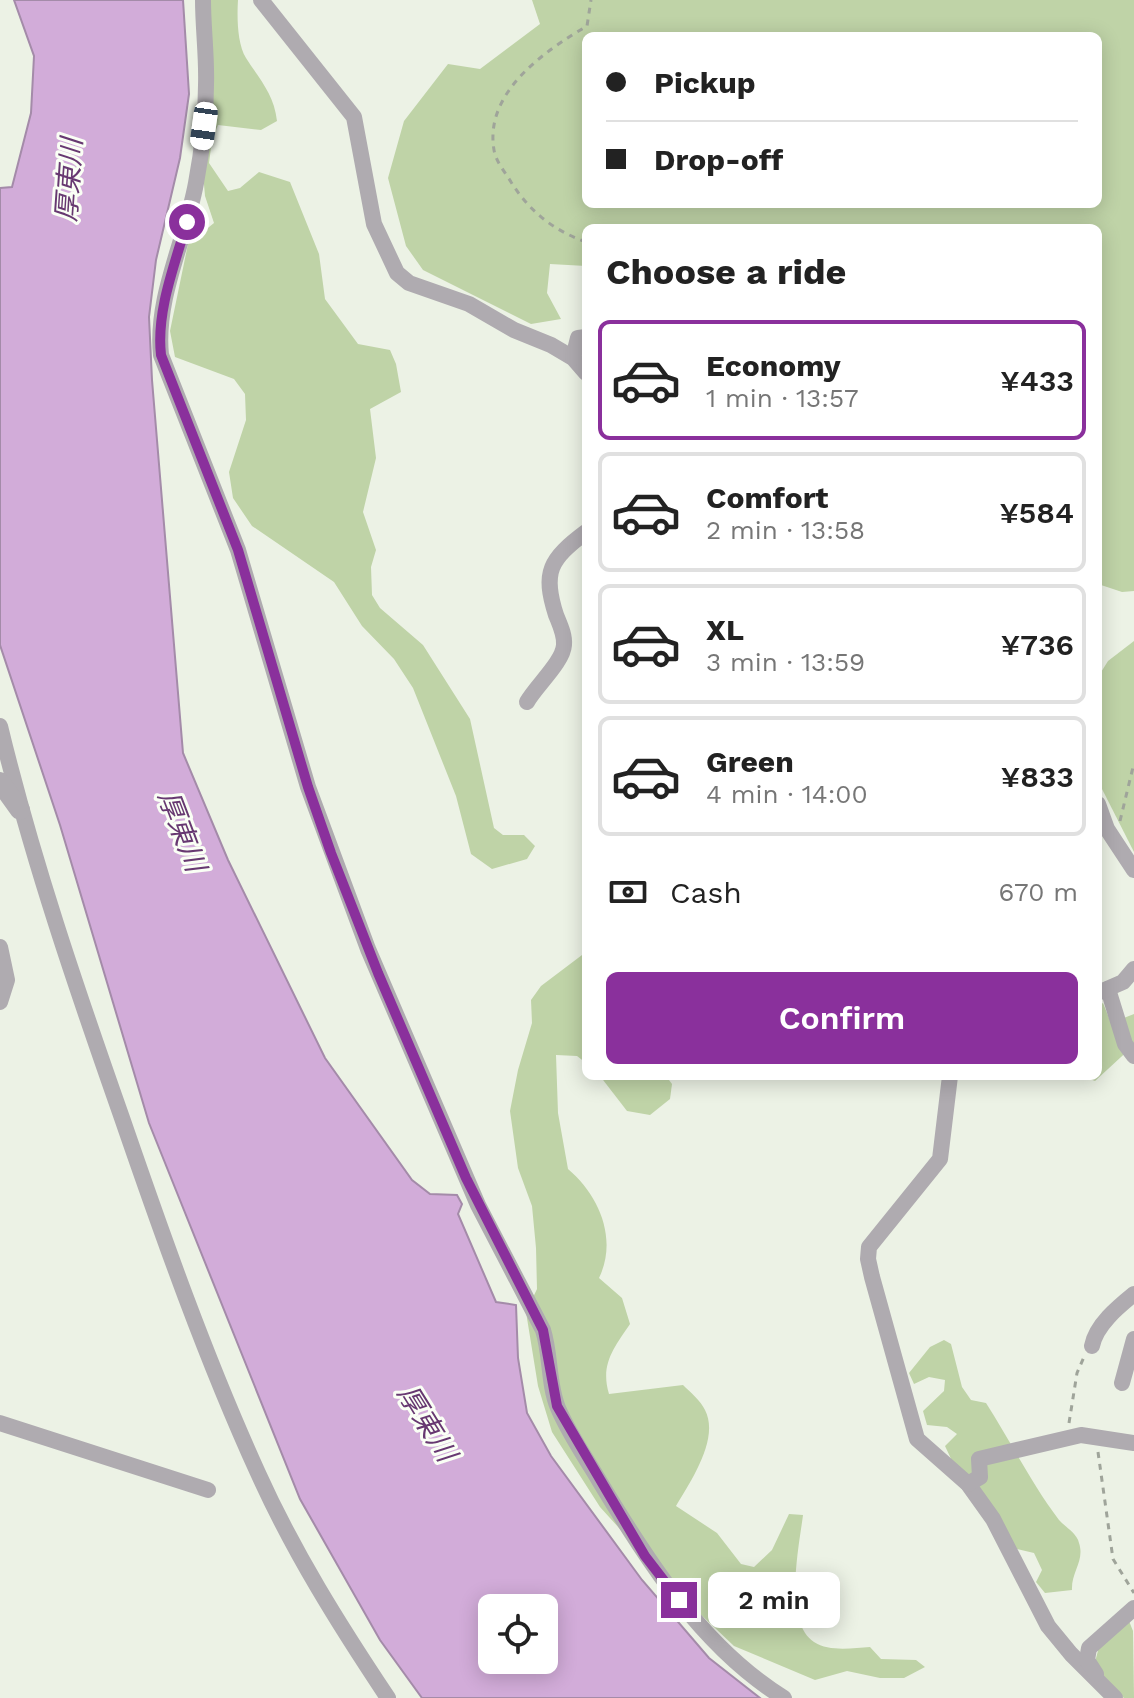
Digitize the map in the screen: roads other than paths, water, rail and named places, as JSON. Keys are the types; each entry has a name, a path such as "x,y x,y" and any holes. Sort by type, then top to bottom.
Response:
{"street":[{"path":"203,0 207,83 204,126 193,202 163,313 159,339 161,355 238,550 308,787 368,949 418,1069 478,1205 543,1330 557,1406 624,1523 667,1586 725,1651 784,1698"},
{"path":"261,0 354,117 374,224 397,273 409,283 469,304 573,358 582,368"},
{"path":"573,358 578,338 582,338"},
{"path":"527,702 536,686 561,658 565,647 548,589 548,575 552,564 568,545 582,535"},
{"path":"0,726 20,810 147,1190 258,1474 332,1615 388,1698"},
{"path":"0,782 20,810"},
{"path":"1102,815 1107,829 1134,870"},
{"path":"0,947 7,980 0,1002"},
{"path":"1134,969 1123,982 1103,991 1125,1044 1134,1056"},
{"path":"950,1080 940,1159 869,1247 868,1259 917,1439 968,1484 993,1519 1030,1597 1048,1626 1115,1698"},
{"path":"1092,1346 1094,1336 1118,1307 1134,1294"},
{"path":"1122,1383 1134,1339"},
{"path":"0,1423 208,1490"},
{"path":"968,1484 980,1477 979,1459 1081,1435 1134,1443"},
{"path":"1096,1680 1096,1672 1087,1660 1089,1648 1134,1608"}],"water":[{"name":"厚東川","path":"14,0 183,0 189,94 180,158 156,260 149,317 183,753 228,860 325,1058 412,1180 430,1194 457,1195 462,1204 458,1214 496,1302 516,1305 518,1358 527,1413 551,1456 642,1580 709,1658 760,1698 422,1698 380,1640 300,1499 149,1123 60,825 0,645 0,188 12,187 31,113 34,56"}]}
